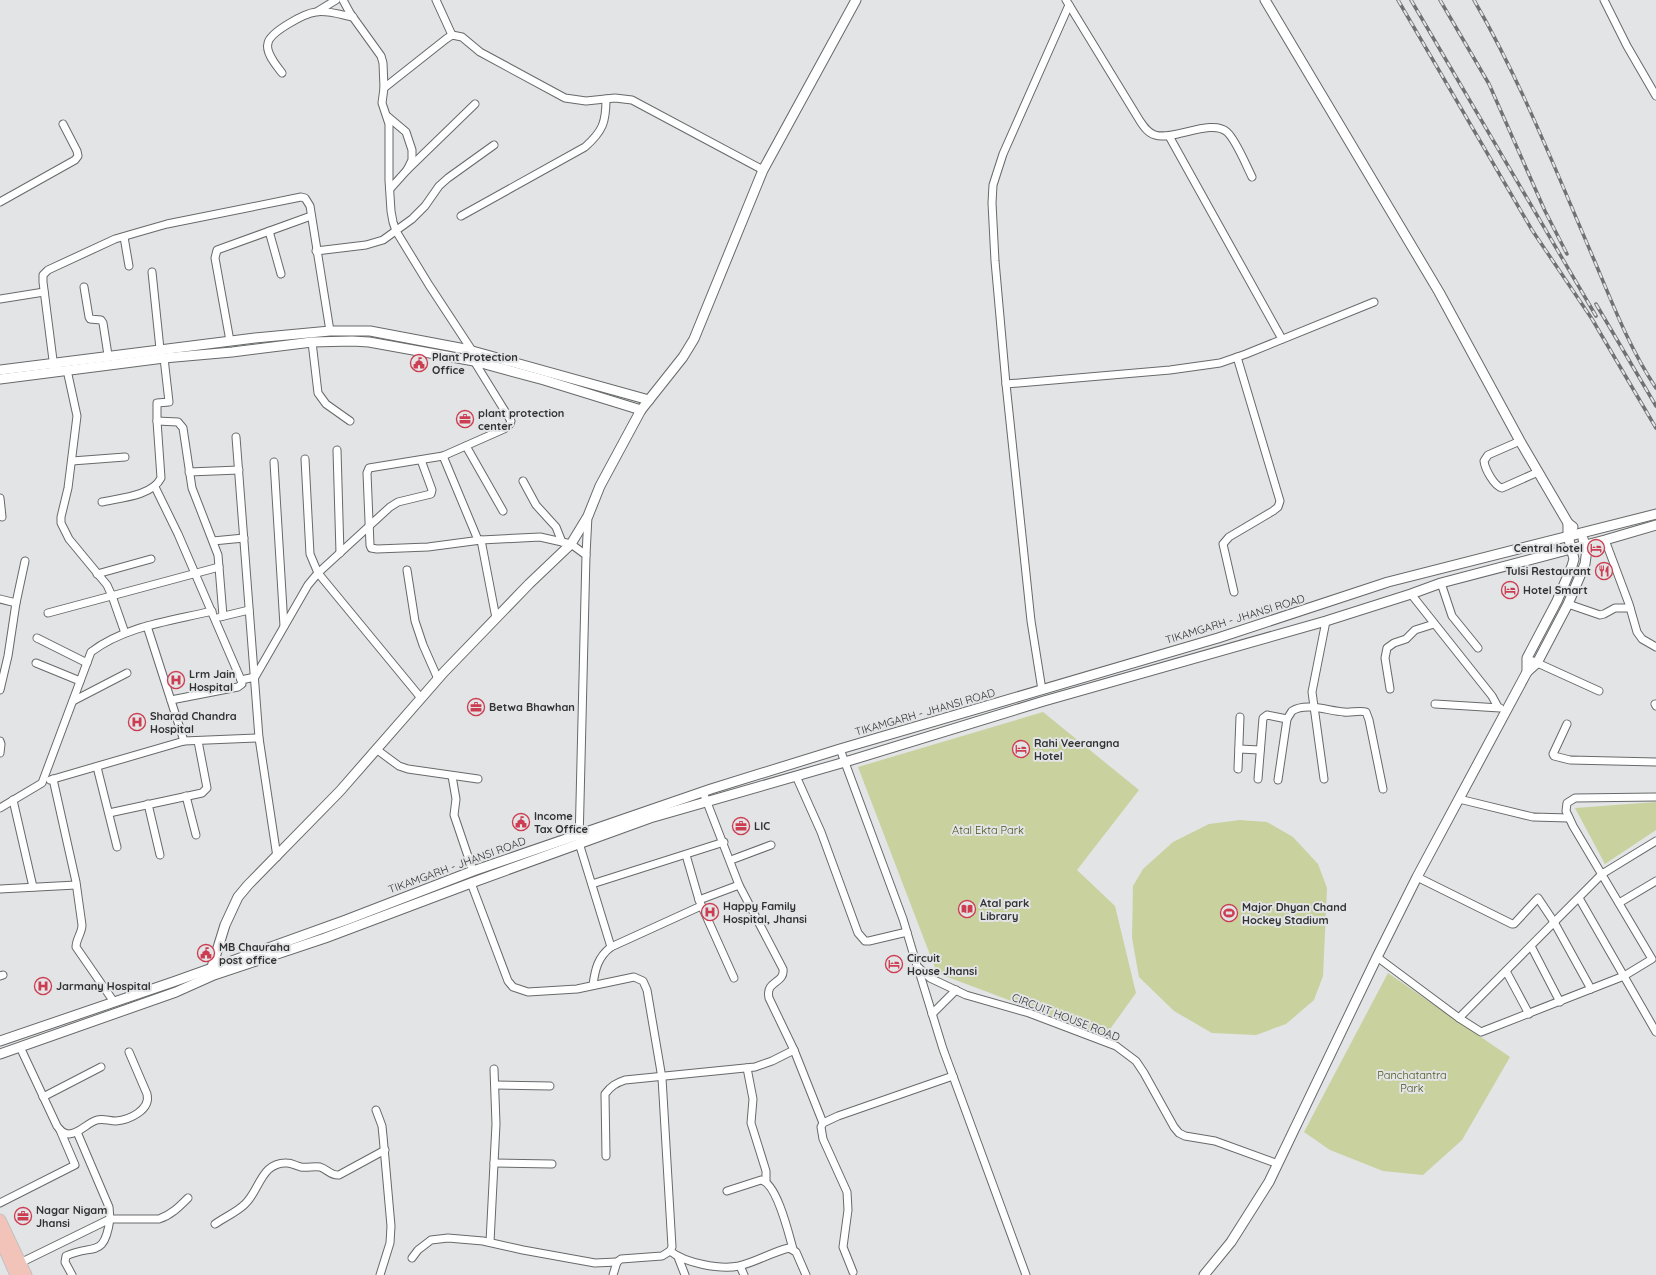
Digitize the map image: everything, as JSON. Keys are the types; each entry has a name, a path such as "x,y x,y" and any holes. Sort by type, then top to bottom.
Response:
{"main road":[{"path":"0,1220 26,1275"},
{"path":"0,1239 16,1275"}],"street":[{"path":"282,73 271,57 268,43 273,35 301,16 318,12 336,0"},
{"path":"343,0 353,17 381,56 383,63 384,88 382,103 389,124 390,189 393,222 396,231 473,356 510,421 510,424 504,429 444,456 373,467 368,470 370,546 373,549 428,547 480,540 540,537 567,543 586,555"},
{"path":"436,0 452,35"},
{"path":"0,1054 176,992 213,971 225,925 238,897 256,876 277,857 340,791 438,679 567,543 588,516 600,486 641,410 683,357 694,339 763,170 856,0"},
{"path":"1265,0 1439,292 1520,441 1568,523 1580,533 1586,544 1587,555 1585,564 1568,604 1537,663 1526,672"},
{"path":"1604,0 1627,46 1656,96"},
{"path":"1068,2 1147,131 1156,136 1169,136 1206,128 1220,128 1226,131 1231,137 1252,177"},
{"path":"1042,690 1031,621 1006,384 995,261 992,203 993,185 1003,154 1068,2"},
{"path":"318,12 353,17"},
{"path":"384,88 452,35 462,37 480,52 565,98 586,101 615,98 632,100 763,170"},
{"path":"461,216 585,147 596,138 602,128 606,117 606,99"},
{"path":"390,189 407,170 475,104"},
{"path":"387,115 406,132 410,141 412,160 407,170"},
{"path":"0,202 75,160 78,156 77,151 63,124"},
{"path":"1169,136 1282,339"},
{"path":"316,251 374,244 384,240 419,212 439,186 448,178 494,145"},
{"path":"54,367 44,292 43,275 48,270 124,237 167,224 301,197 308,201 330,331"},
{"path":"230,341 215,254 222,248 311,216"},
{"path":"269,231 281,274"},
{"path":"124,237 129,266"},
{"path":"152,272 160,349"},
{"path":"84,287 90,319 102,320 103,322 108,356"},
{"path":"0,299 44,292"},
{"path":"1006,384 1220,363 1374,302"},
{"path":"0,378 108,356 177,346 330,331 370,331 444,344 473,356 544,380 641,410"},
{"path":"255,338 256,349"},
{"path":"0,370 54,367 67,370 312,342 352,341 473,356 649,400"},
{"path":"312,342 318,393 326,404 350,421"},
{"path":"177,346 178,357"},
{"path":"1234,592 1223,544 1229,537 1273,511 1278,507 1280,501 1237,357"},
{"path":"102,502 147,492 155,487 161,478 157,403 169,402 164,358"},
{"path":"67,370 78,416 68,488 62,510 61,523 69,539 107,585 125,633"},
{"path":"157,421 178,422 183,428 189,472 196,500 218,555 223,616"},
{"path":"236,437 259,738 277,857"},
{"path":"1520,441 1488,455 1484,461 1484,465 1498,487 1502,488 1538,472"},
{"path":"466,446 503,511"},
{"path":"337,450 340,553"},
{"path":"444,456 480,540 496,618"},
{"path":"72,461 125,457"},
{"path":"305,459 310,554 318,573 421,698"},
{"path":"241,680 255,677 308,585 318,573 370,525 398,502 431,494 432,490 421,460"},
{"path":"274,462 284,626"},
{"path":"189,472 239,470"},
{"path":"523,481 540,509 556,527 567,543"},
{"path":"155,487 196,574 242,684 238,687 171,700"},
{"path":"0,498 2,517"},
{"name":"TIKAMGARH - JHANSI ROAD","path":"213,971 315,942 453,890 579,838 703,792 840,749 1218,638 1388,582 1656,514"},
{"path":"588,516 579,838 611,946"},
{"path":"1204,1275 1230,1242 1269,1182 1417,877 1526,672 1528,658 1570,573 1574,559 1568,536 1568,523"},
{"name":"TIKAMGARH - JHANSI ROAD","path":"213,971 311,932 473,871 579,838 845,762 962,725 1326,621 1442,583 1656,525"},
{"path":"213,541 244,538"},
{"path":"1605,540 1639,635 1656,647"},
{"path":"97,574 152,559"},
{"path":"0,690 8,656 16,602 25,561"},
{"path":"48,612 219,567"},
{"path":"407,570 415,621 423,645 438,679"},
{"path":"1442,583 1452,616 1478,648"},
{"path":"1411,594 1492,696 1498,707"},
{"path":"0,599 16,602"},
{"path":"1568,604 1600,615 1615,608 1630,608"},
{"path":"42,783 91,652 103,643 125,633 147,626 213,615 223,616 250,610"},
{"path":"1324,779 1319,730 1314,707 1314,681 1326,621"},
{"path":"1390,689 1385,658 1387,648 1394,643 1406,639 1415,630 1434,624"},
{"path":"147,626 184,741"},
{"path":"37,638 87,662"},
{"path":"0,661 8,656"},
{"path":"1528,658 1599,691"},
{"path":"36,663 80,681"},
{"path":"1105,670 1108,683"},
{"path":"73,701 127,673"},
{"path":"1435,704 1498,707 1506,711"},
{"path":"1278,780 1287,718 1295,709 1314,707 1342,712 1366,712 1369,720 1383,789"},
{"path":"1258,779 1263,718 1267,715 1287,718"},
{"path":"1238,769 1240,717"},
{"path":"1567,724 1553,754 1554,756 1570,760 1656,763"},
{"path":"0,808 42,783 184,741 259,738"},
{"path":"109,813 202,793 207,788 198,740"},
{"path":"0,741 0,753"},
{"path":"376,749 399,766 408,769 478,779"},
{"path":"840,749 907,932 953,1076 1026,1275"},
{"path":"1239,749 1260,750"},
{"path":"97,767 116,847"},
{"path":"452,776 456,799 454,815 473,871"},
{"path":"796,776 821,832 858,933 862,938 869,941 907,932"},
{"path":"53,780 76,885 82,930 76,947 114,1002"},
{"path":"703,792 740,885 783,969 784,973 781,978 770,988 768,992 824,1123"},
{"path":"186,796 196,835"},
{"path":"1377,957 1459,1018 1481,1032 1624,976 1652,959 1568,818 1566,811 1567,803 1575,798 1656,797"},
{"path":"14,800 33,887"},
{"path":"1459,800 1533,817 1568,818"},
{"path":"148,804 160,855"},
{"path":"1459,1018 1602,874 1656,841"},
{"path":"592,884 724,842"},
{"path":"730,860 771,844"},
{"path":"686,855 700,903 734,978"},
{"path":"1417,877 1512,924 1514,924 1538,898 1554,922 1591,989"},
{"path":"449,880 453,890"},
{"path":"1619,903 1656,881"},
{"path":"412,1258 418,1250 431,1240 448,1238 490,1242 523,1250 594,1263 617,1262 626,1258 662,1256 670,1251 672,1241 662,1078 647,990 643,981 634,977 577,989 528,992 513,987 508,981 471,882"},
{"path":"0,889 76,885"},
{"path":"593,985 595,969 600,957 611,946 740,885"},
{"path":"1579,898 1656,1032"},
{"path":"311,932 315,942"},
{"path":"1531,946 1560,1002"},
{"name":"CIRCUIT HOUSE ROAD","path":"917,966 930,978 966,995 1029,1013 1116,1046 1136,1061 1174,1127 1179,1133 1185,1136 1215,1140 1278,1164"},
{"path":"1506,970 1529,1014"},
{"path":"0,1041 172,982 213,971"},
{"path":"932,1014 956,990"},
{"path":"0,1204 75,1165 20,1047"},
{"path":"606,1156 605,1094 610,1088 618,1083 632,1080 746,1068 766,1064 794,1050"},
{"path":"60,1130 69,1134 77,1132 99,1120 115,1121 129,1117 143,1110 148,1099 147,1094 130,1052"},
{"path":"43,1097 101,1067"},
{"path":"746,1068 753,1099 751,1123 766,1171 766,1181 769,1183 777,1199 793,1249 796,1252 806,1275"},
{"path":"490,1242 494,1163 494,1069"},
{"path":"853,1272 843,1247 848,1210 847,1192 823,1139 821,1131 824,1123 838,1116 953,1076"},
{"path":"495,1086 550,1086"},
{"path":"376,1110 382,1126 391,1226 390,1242 380,1275"},
{"path":"72,1275 65,1262 66,1256 94,1249 101,1245 107,1237 110,1219 109,1207 77,1132"},
{"path":"215,1224 247,1202 266,1171 273,1166 288,1163 302,1167 319,1167 334,1175 339,1175 385,1150"},
{"path":"494,1163 552,1164"},
{"path":"727,1191 756,1182 766,1181"},
{"path":"20,1263 110,1219 159,1219 165,1217 172,1213 188,1198"},
{"path":"670,1251 678,1257 690,1261 726,1267 740,1266 784,1250 793,1249"},
{"path":"678,1257 685,1275"},
{"path":"613,1275 617,1262"},
{"path":"740,1266 744,1275"}],"green space":[{"name":"Atal Ekta Park","path":"1043,712 1139,790 1077,870 1115,906 1136,993 1105,1036 937,973 858,767"},
{"path":"1656,802 1656,830 1605,864 1575,808"},
{"name":"Major Dhyan Chand Hockey Stadium","path":"1240,820 1267,822 1293,837 1318,864 1327,888 1323,976 1314,1000 1286,1024 1256,1035 1212,1033 1174,1011 1139,977 1132,938 1133,886 1143,869 1173,842 1209,824"},
{"name":"Panchatantra Park","path":"1388,973 1510,1057 1462,1140 1423,1175 1383,1171 1330,1150 1304,1132"}],"railway":[{"path":"1398,0 1532,230 1592,319 1656,428"},
{"path":"1411,0 1596,316"},
{"path":"1440,0 1489,84 1545,211 1567,254"},
{"path":"1474,0 1508,64 1553,162 1622,326 1638,358 1656,388"},
{"path":"1596,304 1656,406"}],"place":[{"name":"Plant Protection Office","path":"419,363"},
{"name":"plant protection center","path":"465,419"},
{"name":"Central hotel","path":"1596,548"},
{"name":"Tulsi Restaurant","path":"1604,571"},
{"name":"Hotel Smart","path":"1510,590"},
{"name":"Lrm Jain Hospital","path":"176,680"},
{"name":"Betwa Bhawhan","path":"476,707"},
{"name":"Sharad Chandra Hospital","path":"137,722"},
{"name":"Rahi Veerangna Hotel","path":"1021,749"},
{"name":"Income Tax Office","path":"521,822"},
{"name":"LIC","path":"741,826"},
{"name":"Atal park Library","path":"967,909"},
{"name":"Happy Family Hospital, Jhansi","path":"710,912"},
{"name":"Major Dhyan Chand Hockey Stadium","path":"1229,913"},
{"name":"MB Chauraha post office","path":"206,953"},
{"name":"Circuit House Jhansi","path":"894,964"},
{"name":"Jarmany Hospital","path":"43,986"},
{"name":"Nagar Nigam Jhansi","path":"23,1216"}]}
